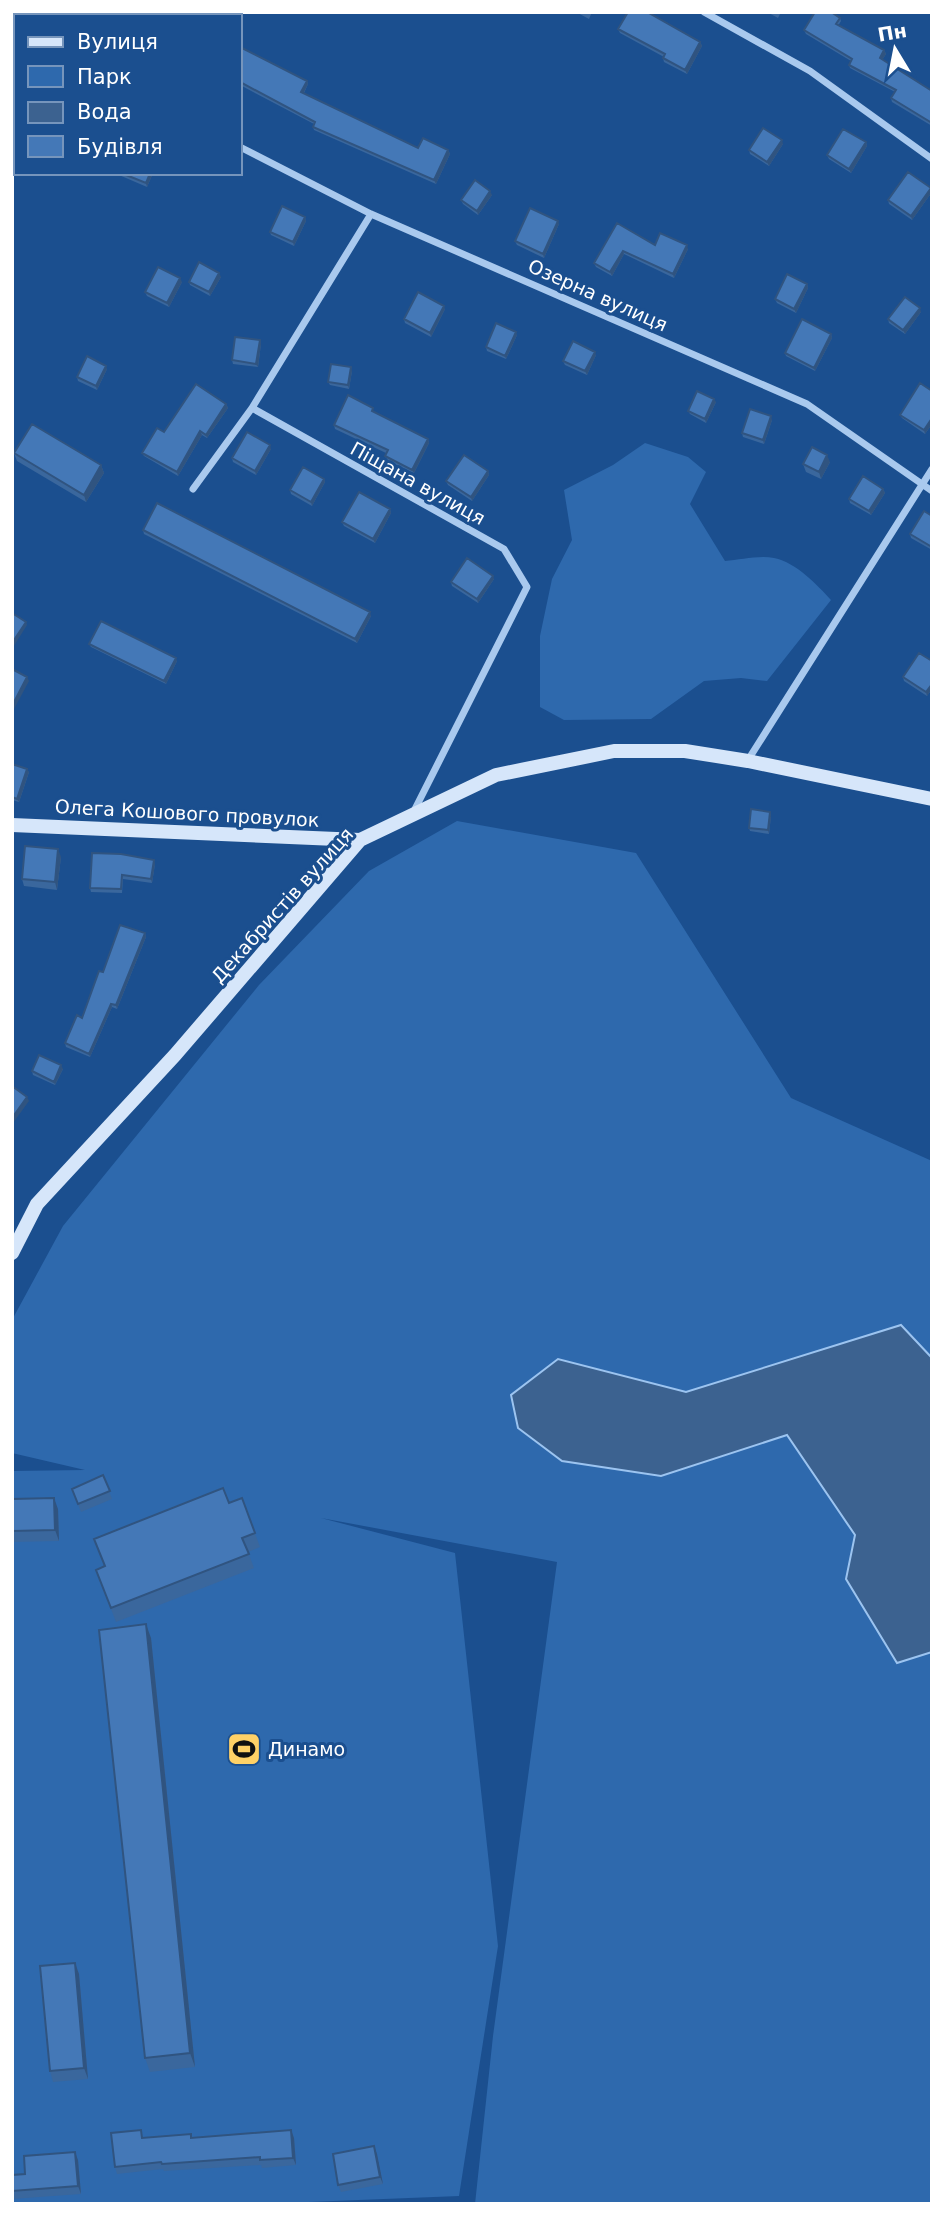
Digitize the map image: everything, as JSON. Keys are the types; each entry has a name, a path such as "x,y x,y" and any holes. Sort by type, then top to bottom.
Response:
{"street":[{"path":"704,12 810,71 932,159"},
{"name":"Озерна вулиця","path":"242,148 371,214 807,404 932,491"},
{"path":"193,489 252,408 371,214"},
{"name":"Піщана вулиця","path":"252,408 504,549 527,587 411,816"},
{"path":"748,761 932,469"},
{"name":"Декабристів вулиця","path":"12,1253 37,1204 175,1055 360,840 496,775 614,751 685,751 748,761 932,799"},
{"name":"Олега Кошового провулок","path":"12,825 360,840"}],"green space":[{"path":"645,443 688,457 706,472 690,504 725,561 774,558 790,564 806,575 831,600 767,681 741,678 704,681 651,719 564,720 540,707 540,636 552,579 572,540 564,490 613,465"},
{"path":"457,821 636,853 791,1098 932,1161 932,2204 475,2204 493,2036 557,1562 321,1518 455,1553 498,1946 459,2196 259,2204 12,2204 12,1471 85,1470 12,1453 12,1320 63,1226 259,985 369,871"}],"water":[{"path":"901,1325 932,1358 932,1652 897,1663 846,1579 855,1535 787,1435 661,1476 562,1461 518,1428 511,1395 558,1359 686,1392"}],"building":[{"path":"98,12 167,12 166,14"},
{"path":"628,12 647,12 700,42 685,70 663,58 665,54 618,29"},
{"path":"815,12 831,12 840,18 836,24 884,50 880,58 932,91 932,123 891,98 896,90 849,65 852,59 804,30"},
{"path":"242,48 307,81 301,92 418,148 423,138 448,150 434,180 313,127 315,122 242,83"},
{"path":"763,128 782,140 767,162 749,150"},
{"path":"843,129 866,142 849,169 827,155"},
{"path":"908,172 931,188 911,216 888,200"},
{"path":"126,175 149,175 146,183"},
{"path":"475,180 490,191 477,211 461,200"},
{"path":"282,206 305,217 293,242 270,232"},
{"path":"530,208 558,221 543,254 515,241"},
{"path":"617,223 655,245 660,233 687,245 673,274 623,251 610,272 594,263"},
{"path":"199,262 219,273 209,292 189,282"},
{"path":"158,267 180,278 167,303 145,292"},
{"path":"787,274 807,284 794,309 775,299"},
{"path":"418,292 444,306 430,333 404,319"},
{"path":"905,297 920,308 903,330 888,319"},
{"path":"802,319 831,334 814,368 785,353"},
{"path":"496,323 516,332 505,356 486,347"},
{"path":"235,337 260,340 256,364 232,360"},
{"path":"573,341 595,352 585,371 563,361"},
{"path":"87,356 106,366 96,386 77,377"},
{"path":"331,364 351,367 348,385 328,382"},
{"path":"920,383 932,391 932,418 924,430 900,415"},
{"path":"196,384 226,404 206,435 200,431 177,472 142,453 157,428 164,432"},
{"path":"697,391 714,399 705,419 688,411"},
{"path":"348,395 373,408 372,411 428,439 412,470 385,456 388,450 334,425"},
{"path":"750,409 771,416 763,440 742,433"},
{"path":"32,424 101,465 84,495 14,453"},
{"path":"247,432 270,445 255,471 232,458"},
{"path":"812,447 827,455 819,472 803,464"},
{"path":"464,455 488,471 471,497 446,481"},
{"path":"303,467 324,479 311,502 290,490"},
{"path":"863,476 883,489 869,511 849,499"},
{"path":"359,492 390,509 373,539 342,522"},
{"path":"157,503 370,612 355,639 143,530"},
{"path":"924,511 932,516 932,547 910,534"},
{"path":"467,558 493,576 477,599 451,582"},
{"path":"12,613 26,622 12,643"},
{"path":"101,621 176,658 164,681 89,644"},
{"path":"919,653 932,661 932,684 926,692 903,677"},
{"path":"12,669 27,677 12,706"},
{"path":"12,764 27,769 17,799 12,797"},
{"path":"751,809 770,812 768,830 749,828"},
{"path":"25,846 58,849 55,882 22,879"},
{"path":"92,853 121,854 154,860 151,879 122,875 121,889 90,888"},
{"path":"120,925 145,933 116,1005 111,1004 89,1054 65,1043 77,1015 82,1018"},
{"path":"39,1055 61,1065 54,1082 32,1071"},
{"path":"12,1086 27,1097 12,1118"},
{"path":"103,1475 110,1491 78,1504 72,1489"},
{"path":"223,1488 229,1503 242,1498 255,1533 242,1538 249,1554 111,1608 96,1570 105,1566 94,1539"},
{"path":"54,1498 55,1530 12,1531 12,1499"},
{"path":"146,1624 190,2053 145,2058 99,1630"},
{"path":"75,1963 84,2068 50,2071 40,1966"},
{"path":"141,2130 142,2138 191,2134 191,2138 291,2130 293,2158 161,2162 115,2167 111,2133"},
{"path":"374,2146 380,2177 338,2185 333,2154"},
{"path":"75,2152 78,2186 12,2191 12,2175 25,2174 24,2156"}],"place":[{"name":"Динамо","path":"244,1749"}]}
